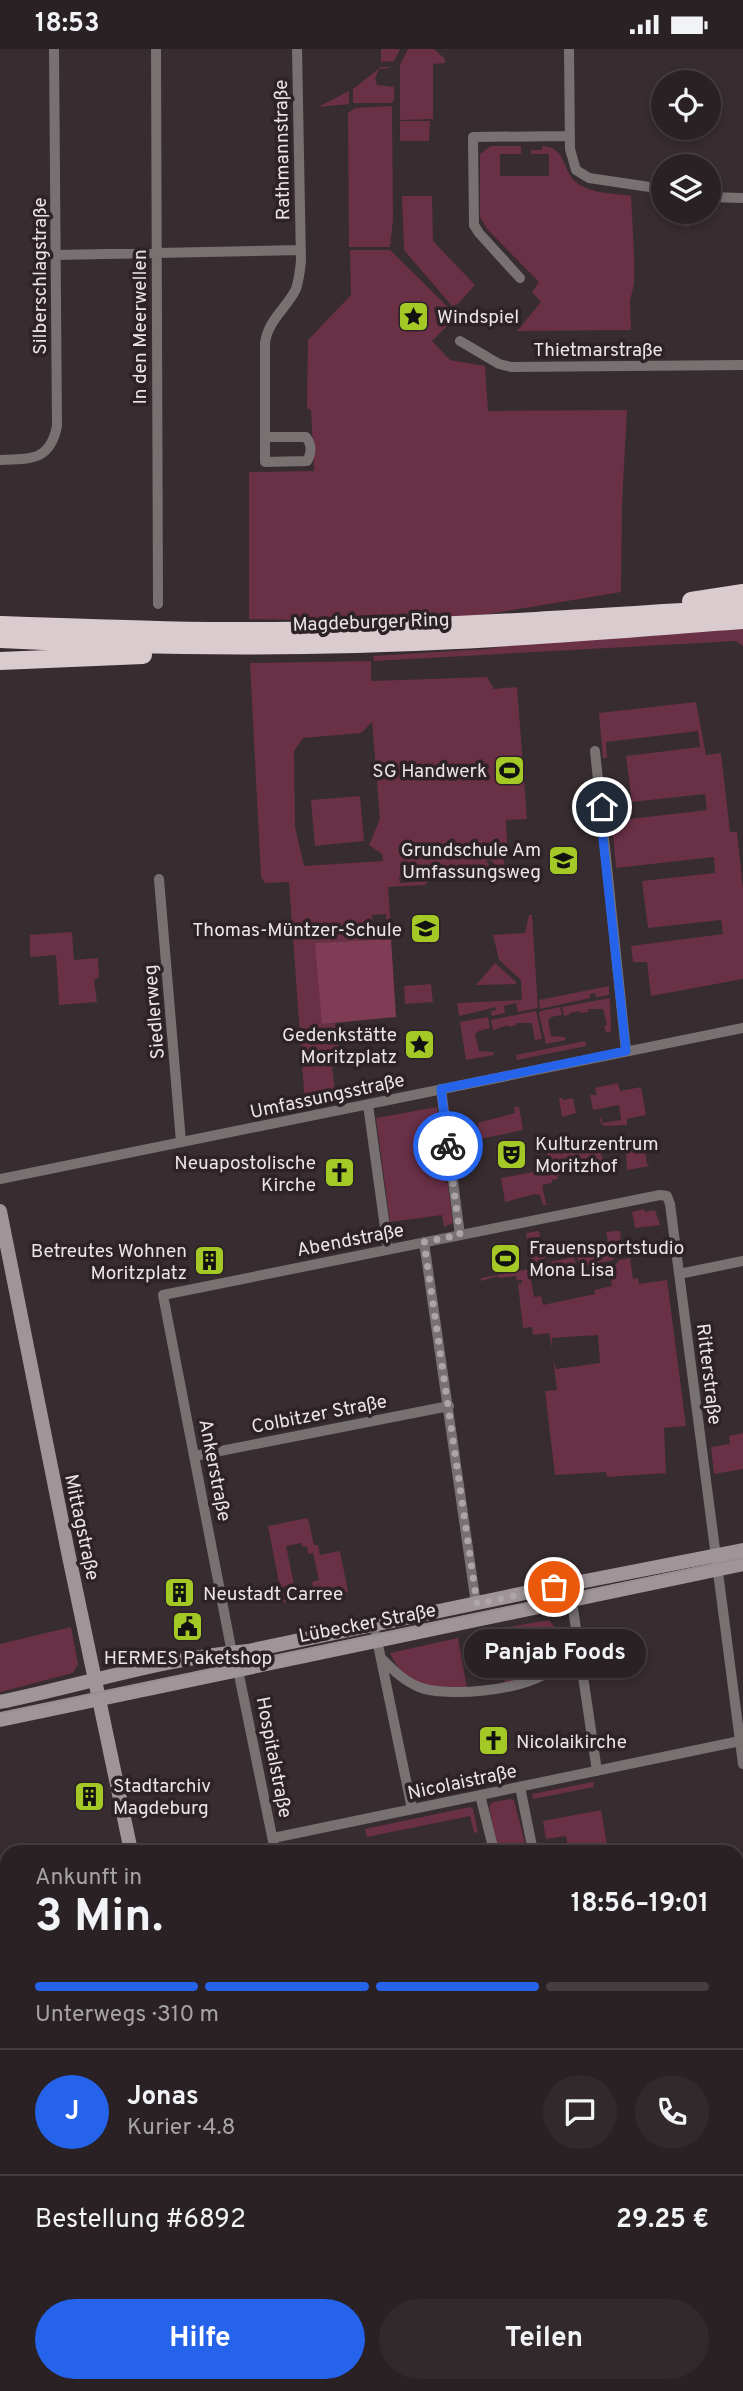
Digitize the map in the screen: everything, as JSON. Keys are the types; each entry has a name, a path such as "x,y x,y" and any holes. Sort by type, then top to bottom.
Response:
{"highway":[{"path":"610,617 620,608 685,603 743,593"},
{"name":"Magdeburger Ring","path":"0,625 288,631 475,625 743,608"},
{"name":"Magdeburger Ring","path":"0,639 158,645 288,645 457,640 743,620"},
{"path":"0,661 173,653 271,652 288,645"}],"main road":[{"name":"Mittagstraße","path":"0,1211 130,1845"},
{"name":"Lübecker Straße","path":"0,1702 167,1663 571,1599 716,1562 743,1551"},
{"name":"Lübecker Straße","path":"0,1720 238,1670 477,1604 570,1584 716,1562 743,1564"}],"street":[{"name":"Silberschlagstraße","path":"0,460 34,458 44,453 54,442 57,426 54,49"},
{"name":"In den Meerwellen","path":"156,49 158,604"},
{"name":"Rathmannstraße","path":"265,437 306,437 310,442 310,457 307,461 265,462 265,437 266,337 272,322 296,287 301,250 297,49"},
{"path":"569,49 571,159 581,175 651,187"},
{"path":"520,278 478,233 474,225 473,137 570,136"},
{"path":"721,197 743,198"},
{"path":"56,255 301,250"},
{"name":"Thietmarstraße","path":"460,341 499,364 511,367 743,365"},
{"path":"595,751 626,1051"},
{"name":"Siedlerweg","path":"159,879 181,1142"},
{"name":"Umfassungsstraße","path":"0,1179 743,1028"},
{"path":"441,1089 460,1235"},
{"path":"368,1105 388,1249"},
{"name":"Abendstraße","path":"163,1294 660,1195 667,1196"},
{"name":"Ritterstraße","path":"667,1196 716,1562 741,1722 743,1764"},
{"path":"424,1242 477,1604"},
{"path":"679,1274 743,1261"},
{"name":"Ankerstraße","path":"163,1294 232,1653"},
{"name":"Colbitzer Straße","path":"195,1456 449,1406"},
{"path":"570,1584 597,1771"},
{"path":"376,1632 412,1809"},
{"path":"381,1658 401,1677 424,1689 451,1692 479,1690 536,1679 550,1669 568,1642 577,1637"},
{"name":"Hospitalstraße","path":"238,1670 274,1845"},
{"name":"Nicolaistraße","path":"272,1838 740,1741"},
{"path":"520,1787 532,1845"},
{"path":"480,1795 492,1845"}],"shaded area":[{"path":"381,49 400,49 394,61 381,62"},
{"path":"408,49 434,49 445,59 445,63 433,64 433,119 400,120 400,65"},
{"path":"381,67 390,68 379,69 375,78 377,85 394,87 394,100 391,103 353,103 353,89"},
{"path":"349,91 349,104 318,107"},
{"path":"392,106 393,220 390,247 349,247 348,113 355,108"},
{"path":"400,121 430,121 429,141 400,141"},
{"path":"491,146 521,146 521,154 500,154 500,176 549,176 549,154 531,154 531,150 542,150 542,146 550,147 560,155 572,178 583,187 631,196 634,284 630,301 631,330 517,331 541,302 532,292 539,282 487,229 480,217 480,154"},
{"path":"402,196 432,196 433,241 475,285 458,304 452,306 404,250"},
{"path":"350,250 390,250 454,313 454,319 432,341 450,360 485,366 488,411 627,410 621,592 459,619 249,619 249,472 314,471 311,410 307,408 308,340 351,295"},
{"path":"743,629 743,646 736,641 374,661 373,656 486,649 526,643"},
{"path":"371,661 371,681 487,677 494,689 517,687 527,819 506,820 508,859 504,859 505,876 491,860 486,861 494,871 451,871 451,874 442,872 399,877 400,883 428,881 425,885 388,887 391,928 387,928 386,914 372,915 373,935 391,934 391,939 316,943 323,1024 335,1023 338,1049 330,1050 336,1099 305,1105 289,882 265,883 261,877 250,663","holes":["372,722 380,819 369,845 382,854 383,861 304,866 295,827 294,751 303,738 361,733"]},
{"path":"696,702 706,755 721,753 730,832 737,832 743,890 743,979 651,996 647,962 633,962 631,946 723,934 721,920 648,928 642,881 715,873 714,857 616,868 612,821 707,810 705,794 632,802 626,756 700,747 698,731 606,742 607,758 603,758 599,713"},
{"path":"360,796 364,841 315,846 311,800"},
{"path":"529,915 532,915 538,1008 518,1012 516,1003 504,1006 505,1013 492,1016 491,1011 496,1010 496,1007 459,1016 457,1003 522,1000 521,980 499,960 493,935 525,933"},
{"path":"72,932 74,960 98,958 99,977 94,980 97,1002 59,1005 56,955 30,957 30,935"},
{"path":"391,939 396,1017 322,1024 315,943"},
{"path":"495,963 516,982 516,984 476,985"},
{"path":"431,984 433,1002 405,1004 404,986"},
{"path":"609,986 609,995 596,997 595,993 590,994 590,998 540,1009 539,1000"},
{"path":"610,998 611,1031 606,1033 603,1009 588,1009 588,1012 580,1011 564,1016 562,1007"},
{"path":"560,1007 562,1015 548,1020 551,1036 565,1037 566,1040 546,1044 539,1013"},
{"path":"536,1011 542,1039 535,1040 532,1023 516,1023 493,1030 491,1020"},
{"path":"488,1017 490,1028 475,1034 479,1051 493,1052 494,1055 466,1060 460,1022"},
{"path":"585,1041 586,1046 517,1060 516,1055"},
{"path":"618,1083 620,1091 641,1087 646,1115 627,1119 627,1125 603,1126 599,1120 601,1117 602,1123 621,1120 619,1105 593,1110 590,1095 597,1095 595,1088"},
{"path":"559,1098 573,1098 576,1113 562,1117"},
{"path":"437,1107 453,1223 444,1227 442,1215 390,1222 376,1118"},
{"path":"514,1107 519,1107 523,1130 480,1139 478,1123 515,1113"},
{"path":"599,1141 604,1167 557,1176 558,1179 552,1180 552,1183 542,1185 546,1204 554,1204 543,1205 540,1195 535,1194 505,1202 501,1178 549,1169 547,1149"},
{"path":"648,1149 645,1152 647,1164 650,1166 627,1170 626,1151"},
{"path":"644,1209 645,1212 655,1210 660,1225 635,1228 632,1212"},
{"path":"539,1231 540,1237 532,1239 536,1256 545,1255 545,1258 535,1263 531,1258 526,1233"},
{"path":"620,1231 621,1238 615,1246 597,1248 596,1245 608,1242 606,1232"},
{"path":"612,1249 614,1260 579,1267 577,1256"},
{"path":"574,1257 577,1269 538,1277 535,1265"},
{"path":"630,1258 633,1279 638,1278 639,1284 667,1280 686,1426 664,1428 666,1473 607,1477 606,1472 555,1475 545,1391 557,1390 553,1359 556,1369 600,1363 598,1335 552,1338 552,1348 549,1333 533,1335 532,1327 523,1328 518,1284 522,1283 522,1280 517,1280 516,1276 498,1276 481,1281 481,1278 529,1269 534,1297 541,1296 543,1305 595,1294 594,1290 612,1286 610,1272 619,1260"},
{"path":"743,1433 743,1469 714,1474 711,1447 730,1444 729,1436"},
{"path":"308,1518 314,1545 318,1545 320,1555 340,1551 348,1592 342,1593 340,1586 314,1592 312,1582 319,1580 313,1553 308,1554 307,1546 303,1547 301,1543 286,1546 294,1585 283,1587 286,1602 283,1603 268,1526"},
{"path":"549,1620 565,1640 541,1670 527,1678 505,1683 497,1629"},
{"path":"71,1627 78,1664 73,1673 0,1692 0,1644"},
{"path":"458,1638 467,1688 432,1686 412,1680 404,1674 390,1653"},
{"path":"593,1782 594,1787 533,1799 532,1794"},
{"path":"514,1800 525,1845 497,1845 489,1807 493,1802"},
{"path":"470,1807 473,1809 478,1832 474,1833 470,1816 367,1837 365,1829"},
{"path":"601,1810 607,1845 568,1845 566,1836 546,1839 543,1821"}],"tram line":[{"path":"0,1713 743,1558"}],"way so far":[{"path":"448,1146 460,1235 424,1242 477,1604 554,1587"}],"place":[{"name":"Windspiel","path":"414,316"},
{"name":"SG Handwerk","path":"510,770"},
{"name":"Grundschule Am Umfassungsweg","path":"564,860"},
{"name":"Thomas-Müntzer-Schule","path":"425,929"},
{"name":"Gedenkstätte Moritzplatz","path":"420,1045"},
{"name":"Kulturzentrum Moritzhof","path":"512,1154"},
{"name":"Neuapostolische Kirche","path":"339,1173"},
{"name":"Frauensportstudio Mona Lisa","path":"506,1258"},
{"name":"Betreutes Wohnen Moritzplatz","path":"210,1261"},
{"name":"Panjab Foods","path":"554,1587"},
{"name":"Neustadt Carree","path":"180,1593"},
{"name":"HERMES Paketshop","path":"188,1626"},
{"name":"Nicolaikirche","path":"493,1741"},
{"name":"Stadtarchiv Magdeburg","path":"90,1796"}],"route":[{"path":"448,1146 441,1089 626,1051 601,821 602,807"}]}
